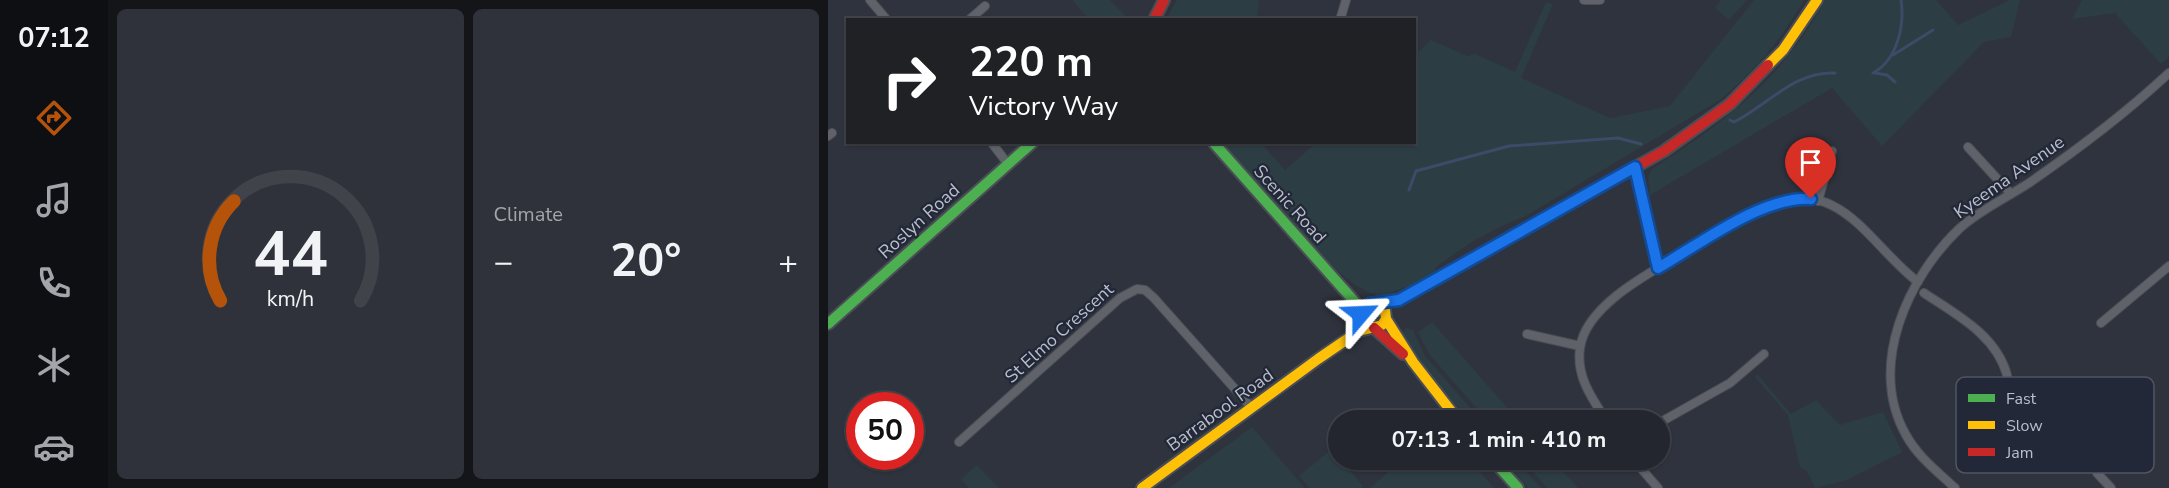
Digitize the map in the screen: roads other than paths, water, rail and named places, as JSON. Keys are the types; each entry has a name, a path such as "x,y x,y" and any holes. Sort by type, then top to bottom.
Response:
{"main road":[{"path":"1155,18 1164,0"},
{"path":"1413,362 1362,320 1362,312 1375,303 1398,300 1664,151 1730,104 1783,50 1817,0"},
{"name":"Roslyn Road","path":"828,324 1031,144"},
{"name":"Scenic Road","path":"1215,144 1362,312"},
{"name":"Scenic Road","path":"1342,288 1375,303"},
{"path":"1372,328 1382,325 1398,300"},
{"path":"1375,303 1383,307 1386,317 1413,362 1450,410"},
{"name":"Barrabool Road","path":"1318,359 1362,312"},
{"name":"Barrabool Road","path":"1143,488 1318,359 1359,331 1372,328"},
{"path":"1502,470 1518,488"}],"street":[{"path":"870,0 885,18"},
{"path":"1341,18 1346,0"},
{"path":"1584,0 1600,0"},
{"path":"971,18 985,6"},
{"name":"Kyeema Avenue","path":"1955,488 1924,460 1911,444 1897,416 1893,399 1891,370 1896,335 1918,282 1961,227 2011,194 2125,111 2169,73"},
{"path":"993,144 1008,164"},
{"path":"1968,147 2011,194"},
{"path":"1818,201 1832,151"},
{"path":"1635,167 1658,268"},
{"path":"1600,410 1581,376 1580,346 1587,328 1600,311 1619,294 1658,268 1774,203 1796,199 1818,201 1852,216 1918,282"},
{"path":"2101,323 2169,266"},
{"name":"St Elmo Crescent","path":"959,442 1123,295 1137,289 1145,290 1154,298 1251,407"},
{"path":"1924,293 1976,328 1999,355 2007,375"},
{"path":"1527,334 1580,346"},
{"path":"1670,417 1730,383 1764,354"},
{"path":"1642,470 1658,488"},
{"path":"2097,473 2111,488"}],"waterway":[{"path":"1873,73 1888,60 1897,41 1902,21 1901,0"},
{"path":"1893,55 1933,30"},
{"path":"1730,120 1734,122 1782,90 1807,77 1835,73"},
{"path":"1875,73 1887,75 1895,82"},
{"path":"1409,190 1416,171 1509,146 1618,138 1641,144"}]}
